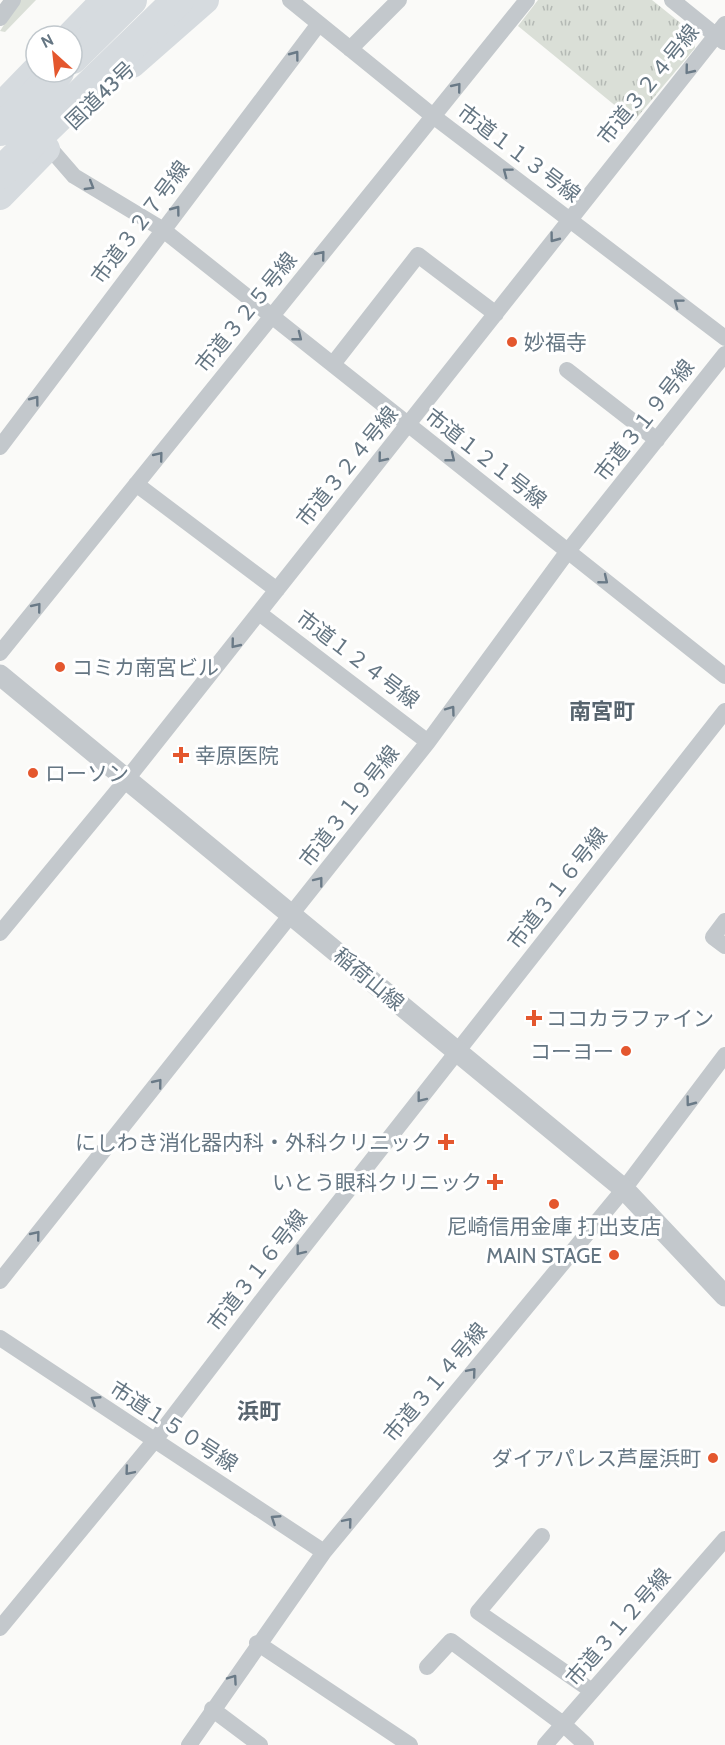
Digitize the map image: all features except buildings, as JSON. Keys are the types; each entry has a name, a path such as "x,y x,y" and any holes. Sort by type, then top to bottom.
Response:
{"highway":[{"path":"82,24 105,0"},
{"path":"84,46 131,0"},
{"path":"0,173 178,0"},
{"name":"国道43号","path":"0,196 128,67 205,0"},
{"path":"0,107 24,82"},
{"path":"0,130 46,84"}],"street":[{"path":"0,18 13,0"},
{"name":"市道１１３号線","path":"290,0 433,116 725,338"},
{"path":"350,49 399,0"},
{"name":"市道３２５号線","path":"0,653 526,0"},
{"path":"672,0 722,34"},
{"name":"市道３２７号線","path":"0,447 162,229 318,25"},
{"name":"市道３２４号線","path":"0,933 127,779 409,425 568,219 722,34"},
{"name":"市道１２１号線","path":"48,146 74,176 162,229 725,676"},
{"path":"333,364 418,255 496,314"},
{"name":"市道３１９号線","path":"0,1281 428,742 568,551 725,354"},
{"path":"567,370 657,440"},
{"path":"136,484 277,590"},
{"name":"市道１２４号線","path":"259,613 428,742"},
{"name":"稲荷山線","path":"0,675 624,1189 725,1296"},
{"name":"市道３１６号線","path":"0,1628 155,1440 725,711"},
{"path":"725,921 713,937 725,946"},
{"name":"市道３１４号線","path":"189,1745 257,1643 324,1552 624,1189 725,1055"},
{"name":"市道１５０号線","path":"0,1338 324,1552"},
{"path":"542,1536 478,1612 592,1691"},
{"name":"市道３１２号線","path":"545,1745 725,1539"},
{"path":"428,1666 451,1641 563,1724 586,1745"},
{"path":"257,1643 410,1745"},
{"path":"212,1709 260,1745"}],"green space":[{"path":"20,0 36,0 5,32 0,31"},
{"path":"538,0 652,0 693,33 695,48 634,121 518,26"}],"place":[{"name":"妙福寺","path":"512,342"},
{"name":"コミカ南宮ビル","path":"60,667"},
{"name":"幸原医院","path":"181,755"},
{"name":"ローソン","path":"33,773"},
{"name":"ココカラファイン","path":"534,1018"},
{"name":"コーヨー","path":"626,1051"},
{"name":"にしわき消化器内科・外科クリニック","path":"446,1142"},
{"name":"いとう眼科クリニック","path":"495,1182"},
{"name":"尼崎信用金庫 打出支店","path":"554,1204"},
{"name":"MAIN STAGE","path":"614,1255"},
{"name":"ダイアパレス芦屋浜町","path":"713,1458"}],"district":[{"name":"南宮町","path":"602,711"},
{"name":"浜町","path":"259,1411"}]}
